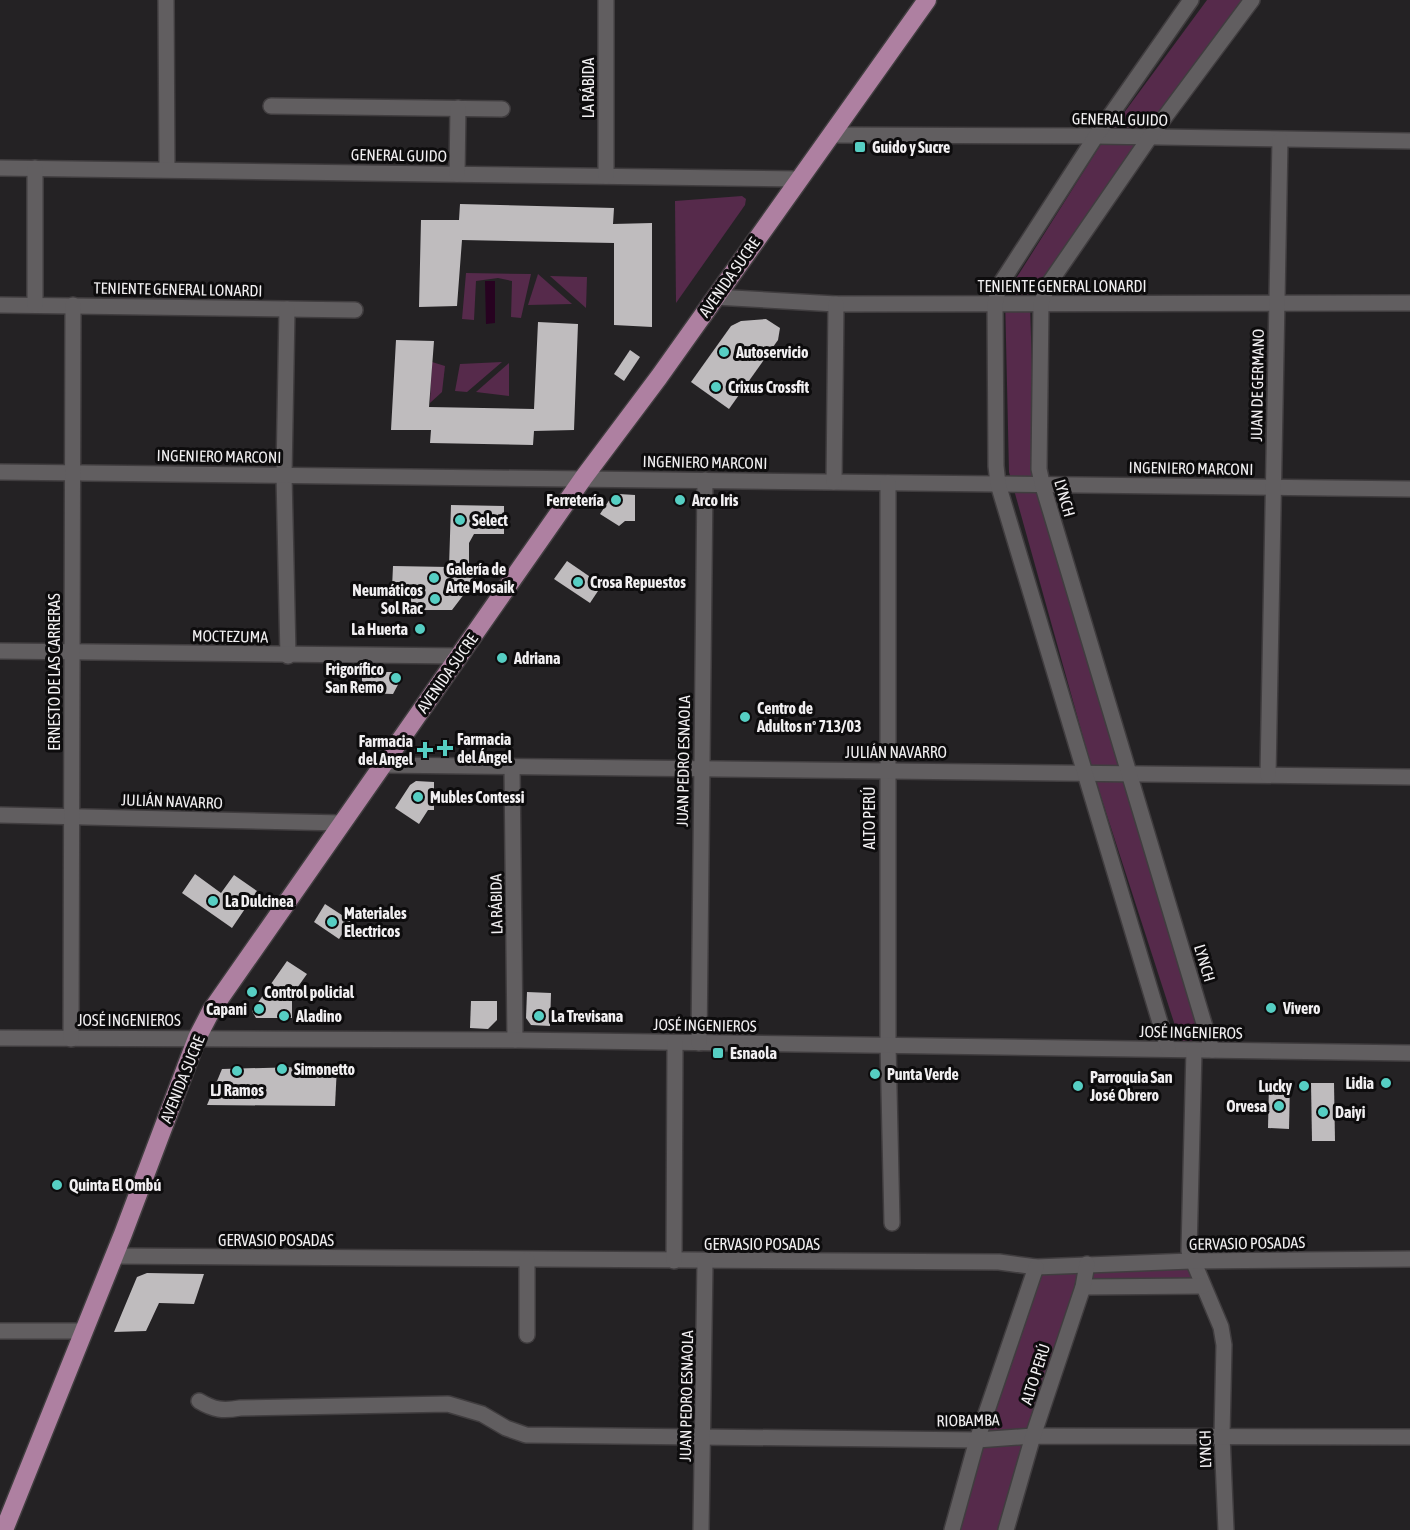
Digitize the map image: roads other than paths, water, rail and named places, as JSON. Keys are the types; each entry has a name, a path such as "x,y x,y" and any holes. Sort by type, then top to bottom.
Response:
{"main road":[{"name":"AVENIDA SUCRE","path":"4,1530 114,1256 196,1038 229,984 584,477 927,0"}],"street":[{"path":"166,0 167,169"},
{"name":"LA RÁBIDA","path":"606,0 606,176"},
{"path":"1168,1049 998,484 995,304 1004,276 1096,136 1191,0"},
{"name":"LYNCH","path":"1212,1050 1039,470 1041,304 1048,285 1150,138 1252,0"},
{"path":"271,106 502,109"},
{"path":"457,174 458,108"},
{"name":"GENERAL GUIDO","path":"830,135 1410,141"},
{"name":"JUAN DE GERMANO","path":"1268,775 1280,140"},
{"name":"GENERAL GUIDO","path":"0,168 798,179"},
{"path":"35,168 35,305"},
{"name":"TENIENTE GENERAL LONARDI","path":"715,297 836,304 1410,303"},
{"name":"TENIENTE GENERAL LONARDI","path":"0,304 354,310"},
{"path":"834,482 836,304"},
{"name":"ERNESTO DE LAS CARRERAS","path":"71,1039 73,305"},
{"path":"287,309 284,475 288,656"},
{"name":"INGENIERO MARCONI","path":"0,472 584,477 1410,489"},
{"name":"JUAN PEDRO ESNAOLA","path":"699,1043 700,768 705,480"},
{"name":"ALTO PERÚ","path":"888,483 888,1045 892,1223"},
{"name":"MOCTEZUMA","path":"0,651 288,656 459,656"},
{"name":"JULIÁN NAVARRO","path":"382,765 1410,777"},
{"name":"LA RÁBIDA","path":"512,768 516,1040"},
{"name":"JULIÁN NAVARRO","path":"0,815 342,823"},
{"name":"JOSÉ INGENIEROS","path":"0,1038 516,1040 1410,1053"},
{"path":"674,1261 675,1042"},
{"name":"LYNCH","path":"1194,1050 1189,1251 1191,1261 1221,1327 1224,1345 1222,1435 1226,1530"},
{"name":"GERVASIO POSADAS","path":"114,1256 705,1262 999,1262 1036,1267 1191,1261 1410,1259"},
{"path":"527,1260 527,1335"},
{"name":"JUAN PEDRO ESNAOLA","path":"701,1530 705,1262"},
{"name":"ALTO PERÚ","path":"1006,1530 1033,1436 1083,1287 1087,1264"},
{"name":"ALTO PERÚ","path":"952,1530 977,1440 1036,1267"},
{"path":"1083,1287 1203,1286"},
{"path":"0,1331 82,1331"},
{"name":"RIOBAMBA","path":"199,1401 212,1409 225,1410 448,1404 482,1414 506,1428 526,1435 977,1440 1033,1436 1410,1437"}],"place":[{"name":"Guido y Sucre","path":"860,147"},
{"name":"Autoservicio","path":"724,352"},
{"name":"Crixus Crossfit","path":"716,387"},
{"name":"Ferretería","path":"616,500"},
{"name":"Arco Iris","path":"680,500"},
{"name":"Select","path":"460,520"},
{"name":"Galería de Arte Mosaik","path":"434,578"},
{"name":"Crosa Repuestos","path":"578,582"},
{"name":"Neumáticos Sol Rac","path":"435,599"},
{"name":"La Huerta","path":"420,629"},
{"name":"Adriana","path":"502,658"},
{"name":"Frigorífico San Remo","path":"396,678"},
{"name":"Centro de Adultos nº 713/03","path":"745,717"},
{"name":"Farmacia del Ángel","path":"445,748"},
{"name":"Farmacia del Angel","path":"425,750"},
{"name":"Mubles Contessi","path":"418,797"},
{"name":"La Dulcinea","path":"213,901"},
{"name":"Materiales Electricos","path":"332,922"},
{"name":"Control policial","path":"252,992"},
{"name":"Vivero","path":"1271,1008"},
{"name":"Capani","path":"259,1009"},
{"name":"Aladino","path":"284,1016"},
{"name":"La Trevisana","path":"539,1016"},
{"name":"Esnaola","path":"718,1053"},
{"name":"Simonetto","path":"282,1069"},
{"name":"LJ Ramos","path":"237,1071"},
{"name":"Punta Verde","path":"875,1074"},
{"name":"Lidia","path":"1386,1083"},
{"name":"Parroquia San José Obrero","path":"1078,1086"},
{"name":"Lucky","path":"1304,1086"},
{"name":"Orvesa","path":"1279,1106"},
{"name":"Daiyi","path":"1323,1112"},
{"name":"Quinta El Ombú","path":"57,1185"}]}
